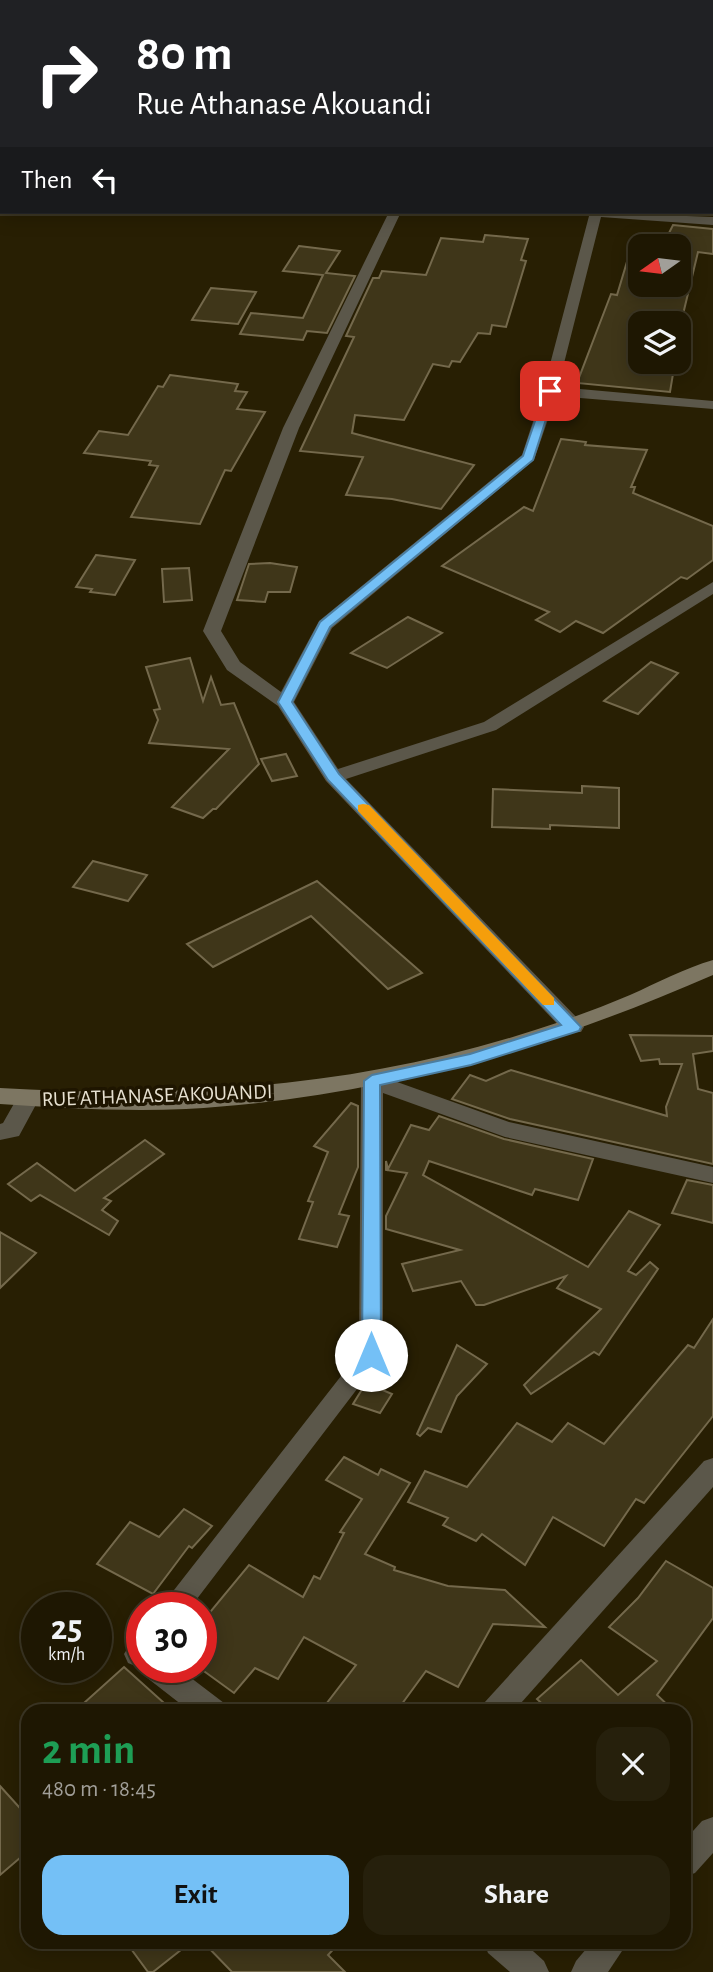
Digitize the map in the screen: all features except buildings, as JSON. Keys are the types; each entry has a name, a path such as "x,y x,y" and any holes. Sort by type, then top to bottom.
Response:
{"street":[{"path":"394,214 291,428 212,631 226,660 241,674 285,702 333,777 573,1027"},
{"path":"285,702 325,625 528,457 550,391 595,214"},
{"path":"622,214 713,221"},
{"path":"550,391 713,405"},
{"path":"333,777 490,726 713,587"},
{"name":"RUE ATHANASE AKOUANDI","path":"0,1096 121,1101 237,1097 372,1081 471,1059 573,1027 640,1001 713,967"},
{"path":"186,1592 371,1355 372,1081 505,1129 713,1175"},
{"path":"0,1132 11,1130 28,1099"},
{"path":"501,1704 713,1469"},
{"path":"176,1683 203,1704"},
{"path":"691,1855 713,1831"},
{"path":"507,1949 533,1972"},
{"path":"586,1972 607,1949"}],"slow traffic":[{"path":"363,808 548,1002"}],"route":[{"path":"371,1355 372,1081 471,1059 573,1027 333,777 285,702 325,625 528,457 550,391"}]}
